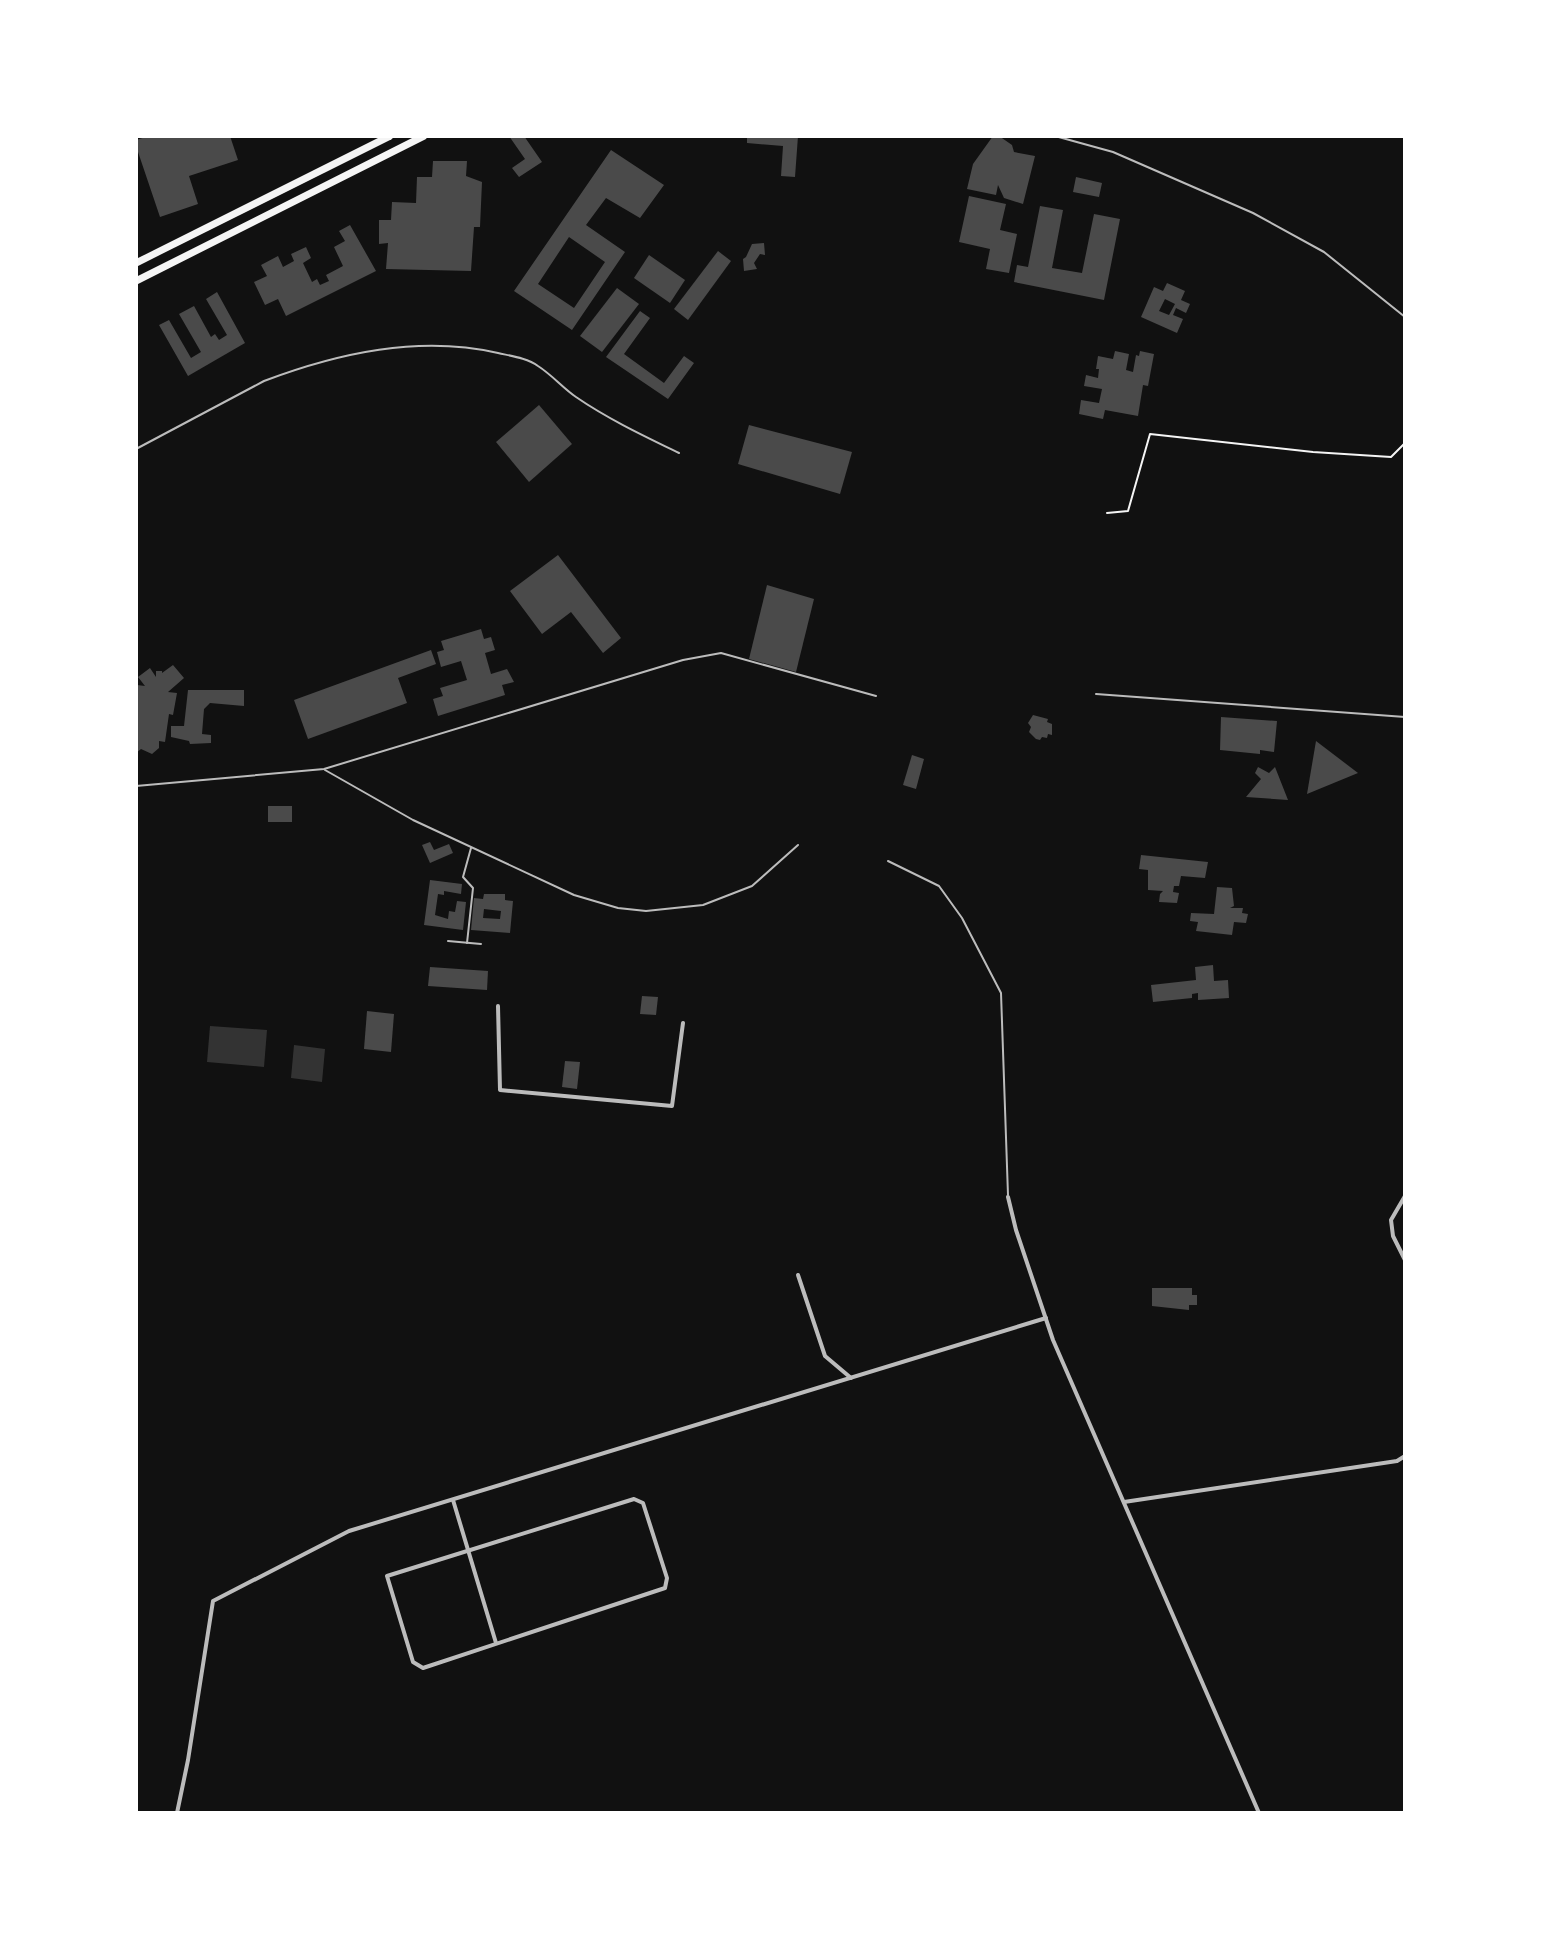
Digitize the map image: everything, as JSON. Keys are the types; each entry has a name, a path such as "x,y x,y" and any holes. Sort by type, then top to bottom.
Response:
{"main road":[{"path":"136,263 390,136"},
{"path":"136,281 424,136"}],"street":[{"path":"498,1006 500,1090 672,1106 683,1023"},
{"path":"1405,1196 1391,1220 1393,1236 1405,1260"},
{"path":"1008,1197 1046,1318 1259,1813"},
{"path":"798,1275 825,1356 851,1378"},
{"path":"177,1813 213,1601 349,1531 1046,1318"},
{"path":"1123,1502 1397,1461 1405,1456"},
{"path":"634,1499 643,1503 667,1578 667,1585 662,1591 497,1643 423,1668 415,1665 410,1658 387,1576 634,1499"},
{"path":"453,1500 497,1643"}],"lane":[{"path":"1055,136 1113,152 1253,213 1324,252 1405,317"},
{"path":"136,449 281,374 336,358 430,345 484,350 538,366 576,397 679,453"},
{"path":"136,786 324,769 683,660 721,653 876,696"},
{"path":"1096,694 1405,717"},
{"path":"324,769 413,820 574,895 618,908 646,911 703,905 752,886 798,845"},
{"path":"467,943 473,888 463,877 471,847"},
{"path":"888,861 939,886 962,918 1001,993 1008,1197"},
{"path":"448,941 481,944"}],"path":[{"path":"1107,513 1128,511 1150,434 1313,452 1391,457 1405,443"}],"shaded area":[{"path":"210,1026 267,1030 264,1067 207,1062"},
{"path":"294,1045 325,1049 322,1082 291,1078"}],"building":[{"path":"149,136 230,136 238,160 189,176 198,204 160,217 136,146 136,140"},
{"path":"509,136 524,136 542,162 519,177 512,168 525,159"},
{"path":"747,136 798,136 795,177 781,176 783,146 747,143"},
{"path":"993,136 999,136 1012,145 1014,152 1035,156 1023,204 1004,198 998,185 996,195 967,189 973,164"},
{"path":"611,150 664,185 640,218 606,198 586,225 625,252 572,330 514,291","holes":["569,237 605,262 574,308 538,284"]},
{"path":"433,161 467,161 466,176 482,182 480,227 474,227 471,271 386,269 388,243 379,244 379,220 391,220 392,202 416,203 417,177 432,177"},
{"path":"1076,177 1102,183 1099,197 1073,192"},
{"path":"969,196 1006,204 1000,230 1017,234 1009,273 986,269 990,249 959,242"},
{"path":"1040,206 1063,210 1052,268 1082,273 1094,214 1120,219 1104,300 1014,282 1017,265 1028,267"},
{"path":"350,225 376,271 286,316 278,299 265,305 254,282 267,276 261,265 278,256 283,267 294,261 291,254 306,247 311,258 303,263 312,282 317,279 320,285 329,281 326,275 343,266 334,247 345,241 339,231"},
{"path":"764,243 765,255 760,254 754,263 757,269 744,271 743,259 752,244"},
{"path":"718,251 731,261 688,320 674,309"},
{"path":"649,255 685,280 670,303 634,278"},
{"path":"1167,283 1185,291 1181,300 1190,304 1186,313 1176,308 1173,315 1183,319 1177,333 1141,317 1154,287 1163,291","holes":["1165,299 1175,304 1169,315 1159,311"]},
{"path":"617,288 639,304 602,352 580,336"},
{"path":"217,292 245,343 188,376 159,325 169,320 191,358 201,352 179,314 194,306 211,337 215,334 219,340 227,335 206,299"},
{"path":"640,311 650,318 624,354 664,383 684,356 694,363 668,399 606,357"},
{"path":"1115,351 1129,354 1126,370 1133,372 1136,355 1139,356 1140,351 1154,354 1148,386 1143,385 1138,416 1105,410 1103,419 1079,414 1081,400 1099,403 1102,389 1084,386 1086,375 1098,378 1098,356 1113,359"},
{"path":"539,405 572,444 529,482 496,442"},
{"path":"749,425 852,452 840,494 738,464"},
{"path":"558,555 621,638 603,653 571,612 542,634 510,591"},
{"path":"767,585 814,599 796,672 749,659"},
{"path":"481,629 484,639 491,637 495,650 485,653 491,674 507,669 514,682 502,685 505,695 438,716 433,699 443,696 440,688 467,680 461,661 441,667 437,652 444,650 441,641"},
{"path":"431,650 436,664 398,678 407,703 308,739 294,700"},
{"path":"173,665 184,678 168,692 177,693 173,715 169,714 165,742 159,741 159,748 152,754 141,749 136,753 136,689 137,685 145,686 138,677 150,668 156,677 156,671 162,673"},
{"path":"188,690 244,690 244,706 210,703 204,709 202,734 211,735 211,743 190,744 189,741 171,737 171,726 184,726"},
{"path":"1033,715 1048,719 1047,722 1052,724 1052,735 1048,734 1047,738 1040,740 1029,732 1031,727 1028,723"},
{"path":"1221,717 1277,721 1274,752 1260,750 1260,754 1220,750"},
{"path":"1316,741 1358,773 1307,794"},
{"path":"912,755 924,759 916,789 903,785"},
{"path":"1258,767 1269,773 1275,767 1288,800 1246,797 1261,779 1255,773"},
{"path":"268,806 292,806 292,822 268,822"},
{"path":"430,842 434,850 449,844 453,853 430,863 422,845"},
{"path":"1141,855 1208,862 1205,878 1181,876 1179,886 1174,886 1173,892 1179,893 1177,903 1159,902 1163,891 1148,890 1148,870 1139,869"},
{"path":"430,880 462,884 461,894 444,891 444,895 438,894 435,915 448,919 449,911 455,912 457,901 466,902 463,930 424,925"},
{"path":"1217,887 1232,888 1234,906 1230,908 1243,908 1242,913 1248,914 1246,923 1234,922 1232,935 1196,931 1198,922 1190,921 1191,913 1214,914"},
{"path":"484,894 505,894 505,900 513,901 510,933 471,930 474,898 483,899","holes":["484,909 501,911 500,919 483,918"]},
{"path":"1213,965 1214,981 1228,980 1229,998 1198,1000 1198,993 1192,994 1192,998 1153,1002 1151,985 1196,980 1195,967"},
{"path":"430,967 488,971 487,990 428,986"},
{"path":"642,996 658,997 656,1015 640,1014"},
{"path":"367,1011 394,1014 391,1052 364,1049"},
{"path":"565,1061 580,1062 577,1089 562,1087"},
{"path":"1152,1288 1192,1288 1192,1295 1197,1295 1197,1305 1189,1305 1189,1310 1152,1306"}]}
